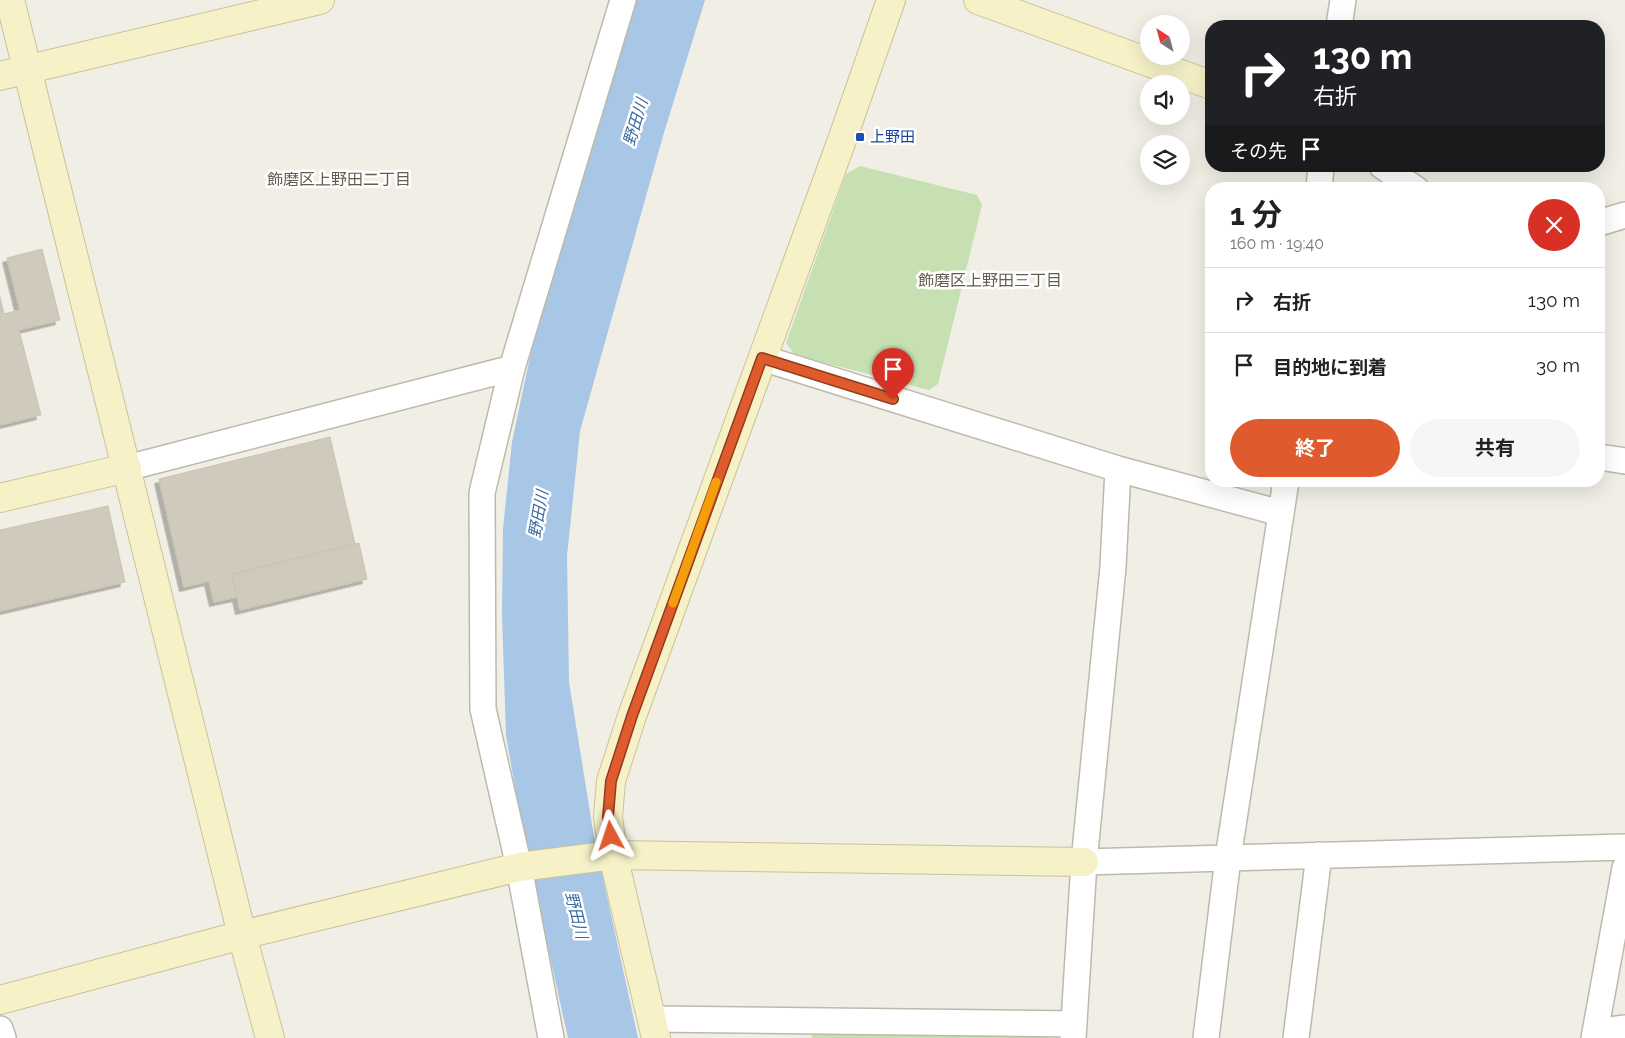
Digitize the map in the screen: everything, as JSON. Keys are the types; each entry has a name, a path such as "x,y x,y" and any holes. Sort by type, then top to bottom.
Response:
{"street":[{"path":"10,0 13,73 127,468 242,935 270,1038"},
{"path":"13,73 320,0"},
{"path":"551,1038 519,867 484,708 482,493 512,368 623,0"},
{"path":"891,0 632,716 611,781 608,817 613,855 654,1028 1073,1031 1084,862 1113,567 1118,469"},
{"path":"978,0 1205,83"},
{"path":"1340,20 1343,0"},
{"path":"1391,172 1406,182"},
{"path":"1605,221 1625,215"},
{"path":"762,358 1118,469 1280,513"},
{"path":"0,498 127,468 512,368"},
{"path":"1605,458 1625,461"},
{"path":"1206,1038 1228,858 1285,487"},
{"path":"0,1000 242,935 519,867 613,855 1084,862 1625,847"},
{"path":"1296,1038 1318,855"},
{"path":"1625,868 1594,1035 1625,1028"},
{"path":"0,1029 3,1038"}],"green space":[{"path":"860,166 977,195 982,205 938,384 929,390 795,355 786,343 846,174"},
{"path":"820,1029 1046,1036 1048,1038 812,1038 812,1034"}],"water":[{"name":"野田川","path":"634,0 705,0 663,136 580,431 567,556 569,682 594,837 638,1038 568,1038 525,843 506,736 502,614 503,529 512,442 534,338"}],"building":[{"path":"42,249 60,320 19,330 41,415 0,425 0,297 4,314 20,310 7,258"},
{"path":"330,437 355,544 232,574 237,597 214,602 209,581 184,587 159,479"},
{"path":"108,506 125,582 0,611 0,530"},
{"path":"359,543 367,579 240,610 232,574"}],"slow traffic":[{"path":"673,603 716,482"}],"place":[{"name":"上野田","path":"860,137"}],"district":[{"name":"飾磨区上野田二丁目","path":"339,179"},
{"name":"飾磨区上野田三丁目","path":"990,280"}],"route":[{"path":"611,836 608,817 611,781 632,716 762,358 893,399"}]}
